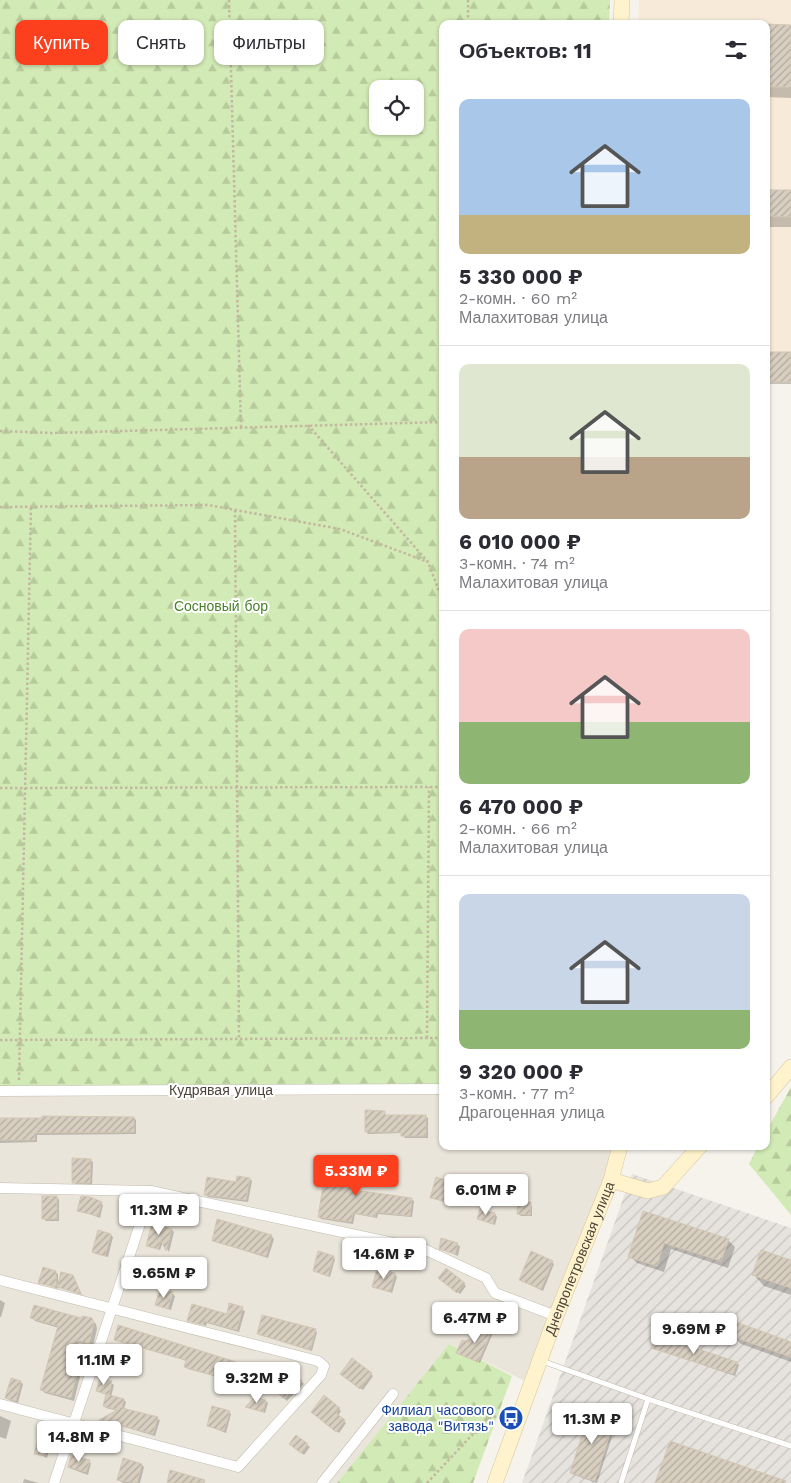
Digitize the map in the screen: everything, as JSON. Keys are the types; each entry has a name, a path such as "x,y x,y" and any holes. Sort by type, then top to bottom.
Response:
{"street":[{"path":"622,0 622,20"},
{"path":"770,1092 791,1067"},
{"name":"Кудрявая улица","path":"0,1091 439,1089"},
{"name":"Днепропетровская улица","path":"495,1483 539,1360 611,1180 619,1150"},
{"path":"611,1180 648,1191 663,1187 696,1150"},
{"path":"0,1188 151,1191 426,1250 486,1278 495,1293 556,1316"},
{"path":"54,1483 151,1191"},
{"path":"0,1280 318,1361 324,1366 321,1375 238,1467 0,1404"},
{"path":"322,1483 393,1394"}],"lane":[{"path":"539,1360 648,1399 791,1446"},
{"path":"621,1483 648,1399"}],"path":[{"path":"229,0 241,427"},
{"path":"468,0 468,20"},
{"path":"0,431 53,433 439,422"},
{"path":"308,425 428,562 439,591"},
{"path":"0,507 208,506 340,529 428,562"},
{"path":"19,1091 31,507"},
{"path":"235,510 239,1039"},
{"path":"427,1038 429,787"},
{"path":"0,788 439,787"},
{"path":"0,1040 439,1038"},
{"path":"428,1483 488,1418 521,1413"}],"shaded area":[{"path":"639,0 791,0 791,380 770,381 770,20 638,20"},
{"path":"0,1086 439,1087 439,1150 617,1150 525,1381 449,1344 337,1483 0,1483"},
{"path":"632,1174 791,1228 791,1483 522,1483"}],"green space":[{"name":"Сосновый бор","path":"0,0 610,0 609,20 439,20 439,1085 0,1087"},
{"path":"791,1087 791,1215 749,1164 756,1150 770,1150 770,1125"},
{"path":"449,1344 512,1376 473,1483 337,1483"}],"building":[{"path":"770,24 791,25 791,87 770,87"},
{"path":"770,190 791,190 791,217 770,216"},
{"path":"770,352 791,352 791,382 770,382"},
{"path":"365,1110 385,1111 385,1115 426,1115 426,1136 401,1136 401,1132 365,1132"},
{"path":"42,1116 134,1117 134,1132 35,1133 35,1140 0,1140 0,1118 42,1118"},
{"path":"332,1157 354,1157 354,1190 412,1198 410,1216 376,1212 375,1217 353,1213 351,1222 318,1217 323,1186 332,1187"},
{"path":"72,1158 91,1159 90,1183 72,1183"},
{"path":"237,1176 250,1178 246,1200 204,1195 207,1177 236,1182"},
{"path":"436,1177 449,1181 444,1201 430,1198"},
{"path":"42,1196 57,1196 57,1219 42,1219"},
{"path":"81,1196 90,1197 102,1202 98,1216 77,1211"},
{"path":"518,1201 531,1202 530,1215 517,1214"},
{"path":"480,1209 495,1213 493,1224 477,1219"},
{"path":"643,1211 729,1239 721,1261 664,1243 657,1266 628,1257"},
{"path":"217,1219 272,1235 266,1256 212,1241"},
{"path":"152,1223 172,1229 166,1251 161,1240 158,1249 146,1246"},
{"path":"98,1230 111,1234 105,1256 92,1252"},
{"path":"441,1238 458,1243 455,1254 439,1249"},
{"path":"761,1250 791,1260 791,1288 752,1275"},
{"path":"318,1251 334,1256 328,1276 313,1271"},
{"path":"531,1251 553,1261 541,1289 519,1280"},
{"path":"43,1267 56,1271 56,1287 38,1283"},
{"path":"377,1268 395,1273 390,1292 372,1287"},
{"path":"446,1268 465,1283 457,1293 438,1278"},
{"path":"61,1272 73,1275 81,1294 57,1287"},
{"path":"160,1289 173,1292 168,1309 155,1305"},
{"path":"229,1303 243,1307 237,1330 204,1321 203,1325 187,1321 192,1304 227,1314"},
{"path":"34,1305 81,1318 82,1316 92,1318 94,1323 89,1344 75,1340 68,1366 78,1368 71,1398 40,1390 58,1326 30,1318"},
{"path":"262,1315 316,1329 310,1350 257,1334"},
{"path":"736,1322 791,1342 791,1357 731,1336"},
{"path":"478,1324 492,1330 478,1362 456,1353 462,1340 465,1341 473,1338"},
{"path":"118,1325 249,1366 244,1384 184,1367 186,1360 114,1340"},
{"path":"656,1335 737,1362 733,1374 651,1348"},
{"path":"352,1358 372,1373 360,1389 340,1374"},
{"path":"287,1366 302,1381 284,1399 269,1384"},
{"path":"11,1378 21,1381 16,1401 5,1398"},
{"path":"100,1378 112,1381 109,1395 96,1391"},
{"path":"106,1394 124,1399 122,1408 158,1417 153,1434 99,1420 117,1410 103,1406"},
{"path":"324,1395 340,1408 336,1413 345,1420 336,1432 311,1412"},
{"path":"255,1397 266,1400 263,1412 245,1407"},
{"path":"212,1406 230,1411 224,1431 207,1426"},
{"path":"590,1410 615,1418 595,1481 570,1473"},
{"path":"296,1435 308,1444 301,1453 289,1444"},
{"path":"38,1440 49,1443 45,1456 34,1454"},
{"path":"670,1441 786,1481 785,1483 655,1483"},
{"path":"71,1455 90,1460 86,1472 68,1467"},
{"path":"123,1458 142,1464 137,1483 117,1480"},
{"path":"170,1470 205,1480 204,1483 167,1483"}],"place":[{"name":"Филиал часового завода \"Витязь\"","path":"511,1418"}]}
